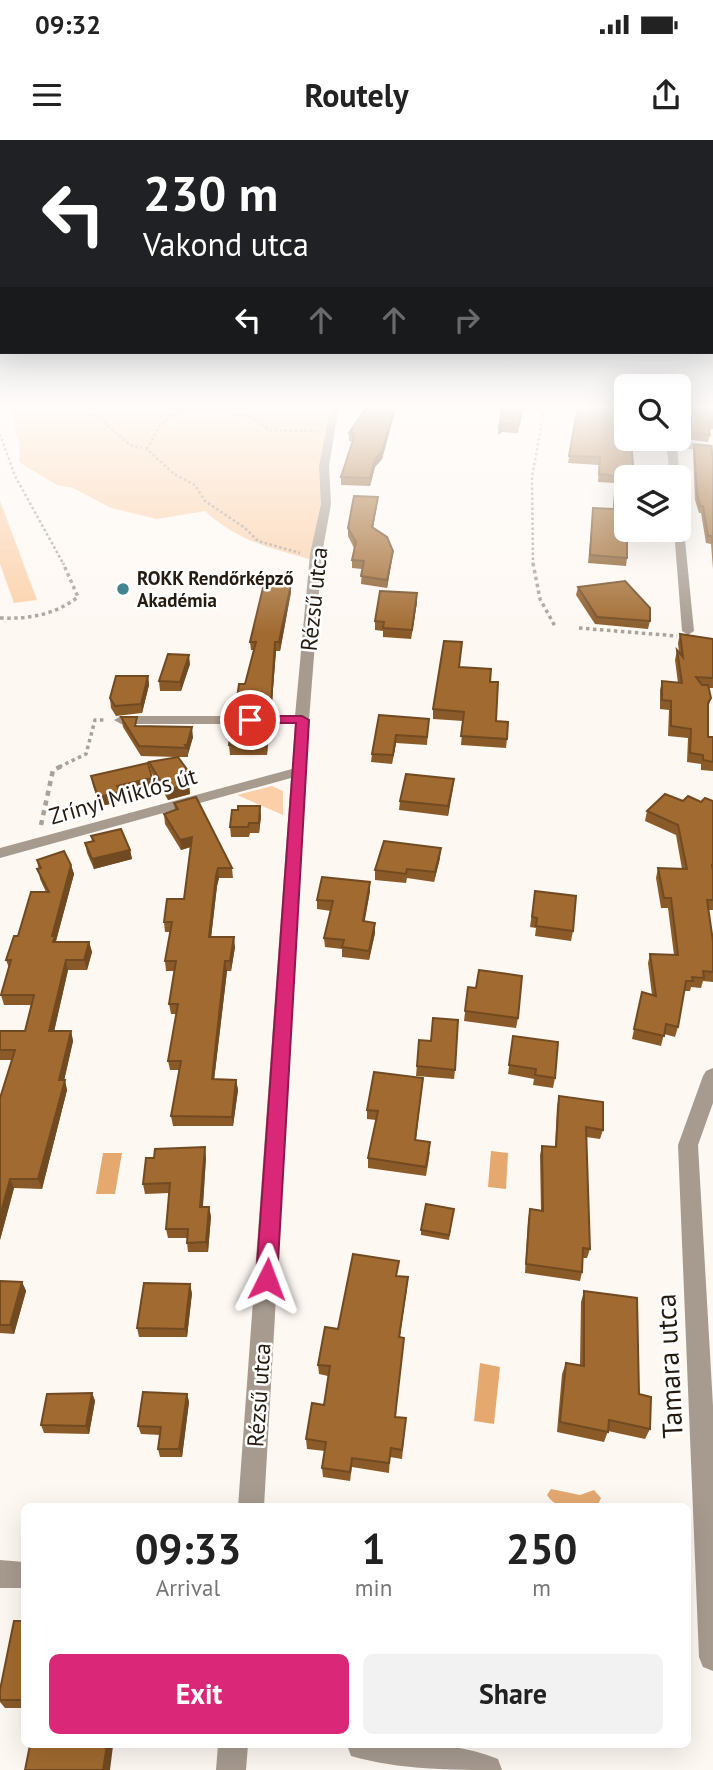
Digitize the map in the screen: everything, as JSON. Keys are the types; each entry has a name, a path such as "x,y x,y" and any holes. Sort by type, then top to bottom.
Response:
{"street":[{"name":"Rézsű utca","path":"251,1503 302,720 316,554 326,504 325,482"},
{"path":"680,542 688,632"},
{"path":"121,720 302,720"},
{"name":"Zrínyi Miklós út","path":"0,853 299,771"},
{"name":"Tamara utca","path":"713,1076 688,1145 713,1657"},
{"path":"238,1503 256,1441"},
{"path":"0,1574 21,1575"},
{"path":"231,1770 233,1748"},
{"path":"377,1748 486,1770"}],"path":[{"path":"0,618 29,620 63,610 78,597 67,566 20,482"},
{"path":"189,482 195,485 205,501 245,528 258,541 301,553 316,554"},
{"path":"531,482 534,573 540,600 556,628"},
{"path":"579,628 674,637 688,632"},
{"path":"37,844 54,770 86,754 95,720 121,720"}],"shaded area":[{"path":"52,482 323,482 316,561 244,537 205,511 157,519 111,508 73,488"},
{"path":"0,501 37,600 14,603 0,564"},
{"path":"272,786 283,791 283,815 237,795"},
{"path":"491,1151 508,1153 506,1189 488,1187"},
{"path":"103,1153 122,1153 115,1194 96,1194"},
{"path":"480,1363 500,1367 494,1424 474,1421"},
{"path":"551,1489 580,1495 594,1490 601,1498 599,1503 556,1503 547,1495"}],"building":[{"path":"696,482 713,482 713,543 712,536 708,536 703,506 700,506"},
{"path":"354,496 378,497 372,527 387,537 393,551 387,580 361,576 364,561 352,560 356,542 348,528"},
{"path":"593,508 614,509 614,542 627,542 627,558 590,555"},
{"path":"266,575 286,576 284,584 291,584 279,642 275,642 271,705 236,705 239,684 245,684 256,642 250,642"},
{"path":"625,581 650,608 650,621 597,617 578,587"},
{"path":"380,591 417,593 412,630 383,628 384,622 375,621"},
{"path":"680,634 713,639 713,678 696,677 702,685 708,685 711,698 708,703 708,737 713,737 713,762 703,760 703,755 690,753 691,729 671,726 671,701 662,700 662,681 682,683 677,650 683,657"},
{"path":"444,641 462,642 459,667 491,669 490,682 498,682 496,721 508,722 507,739 461,736 464,712 433,709"},
{"path":"168,654 189,655 180,682 159,681"},
{"path":"116,676 148,676 141,704 115,706 110,698"},
{"path":"379,715 429,719 427,737 396,735 393,755 372,754"},
{"path":"121,717 137,717 135,726 192,727 185,745 187,748 139,746"},
{"path":"233,717 269,717 266,746 229,745"},
{"path":"178,757 191,775 185,776 189,784 166,790 149,762"},
{"path":"148,763 152,778 117,786 120,792 98,797 91,776"},
{"path":"406,774 454,779 448,806 400,801"},
{"path":"665,794 683,801 688,796 701,802 705,798 713,801 713,900 707,900 713,941 713,972 703,971 704,978 692,977 693,981 686,981 678,1027 666,1024 664,1036 634,1029 642,992 656,996 650,954 678,955 671,898 664,898 658,868 687,869 678,825 647,811"},
{"path":"196,797 232,868 218,868 209,937 234,937 230,961 225,961 212,1079 236,1080 232,1117 171,1116 181,1061 168,1061 178,1004 169,1004 176,961 165,961 172,922 164,922 167,899 184,899 192,837 180,840 164,814 178,809 174,803"},
{"path":"238,806 260,806 259,823 249,823 248,827 230,827 232,810 238,810"},
{"path":"121,829 130,850 92,859 85,843 94,841 91,836"},
{"path":"384,841 441,848 435,872 407,869 406,874 375,870"},
{"path":"64,851 71,865 52,936 55,936 53,942 89,942 84,960 66,960 49,1031 71,1031 59,1080 65,1080 38,1179 10,1179 0,1216 0,1098 15,1050 0,1050 0,1031 25,1031 34,995 1,995 11,960 6,960 14,936 18,936 31,892 49,892 37,869 41,868 37,860"},
{"path":"322,877 370,882 363,921 375,923 369,951 342,947 344,940 324,938 333,901 317,900"},
{"path":"535,891 576,896 573,931 536,926 537,918 532,917"},
{"path":"479,970 522,976 518,1018 465,1011 468,987 476,988"},
{"path":"433,1018 458,1020 455,1070 417,1066 419,1040 431,1041"},
{"path":"513,1036 558,1042 555,1078 535,1075 536,1069 509,1065"},
{"path":"374,1072 423,1078 415,1140 430,1142 426,1167 368,1158 378,1111 367,1110"},
{"path":"559,1096 603,1102 603,1130 586,1127 590,1249 583,1248 582,1272 526,1264 530,1209 543,1211 542,1146 556,1147"},
{"path":"205,1147 200,1207 209,1207 206,1242 187,1243 188,1229 166,1229 170,1183 143,1184 146,1158 154,1158 155,1149"},
{"path":"426,1204 454,1209 449,1235 421,1230"},
{"path":"353,1254 399,1261 396,1276 408,1277 399,1337 404,1338 395,1417 406,1418 402,1450 391,1448 389,1463 352,1458 350,1472 322,1468 326,1442 306,1439 312,1403 324,1405 330,1366 318,1365 325,1327 338,1329"},
{"path":"0,1281 22,1282 10,1325 0,1325"},
{"path":"144,1283 190,1284 185,1329 137,1328"},
{"path":"584,1291 637,1298 639,1394 651,1397 650,1429 609,1420 608,1432 560,1422 566,1363 584,1366"},
{"path":"143,1392 187,1394 179,1449 158,1449 161,1427 138,1426"},
{"path":"92,1393 86,1426 41,1425 47,1394"},
{"path":"14,1621 21,1621 21,1700 0,1700"},
{"path":"29,1748 107,1748 103,1770 25,1770"}],"place":[{"name":"ROKK Rendőrképző Akadémia","path":"123,589"}],"route":[{"path":"250,720 302,720 267,1279"}]}
